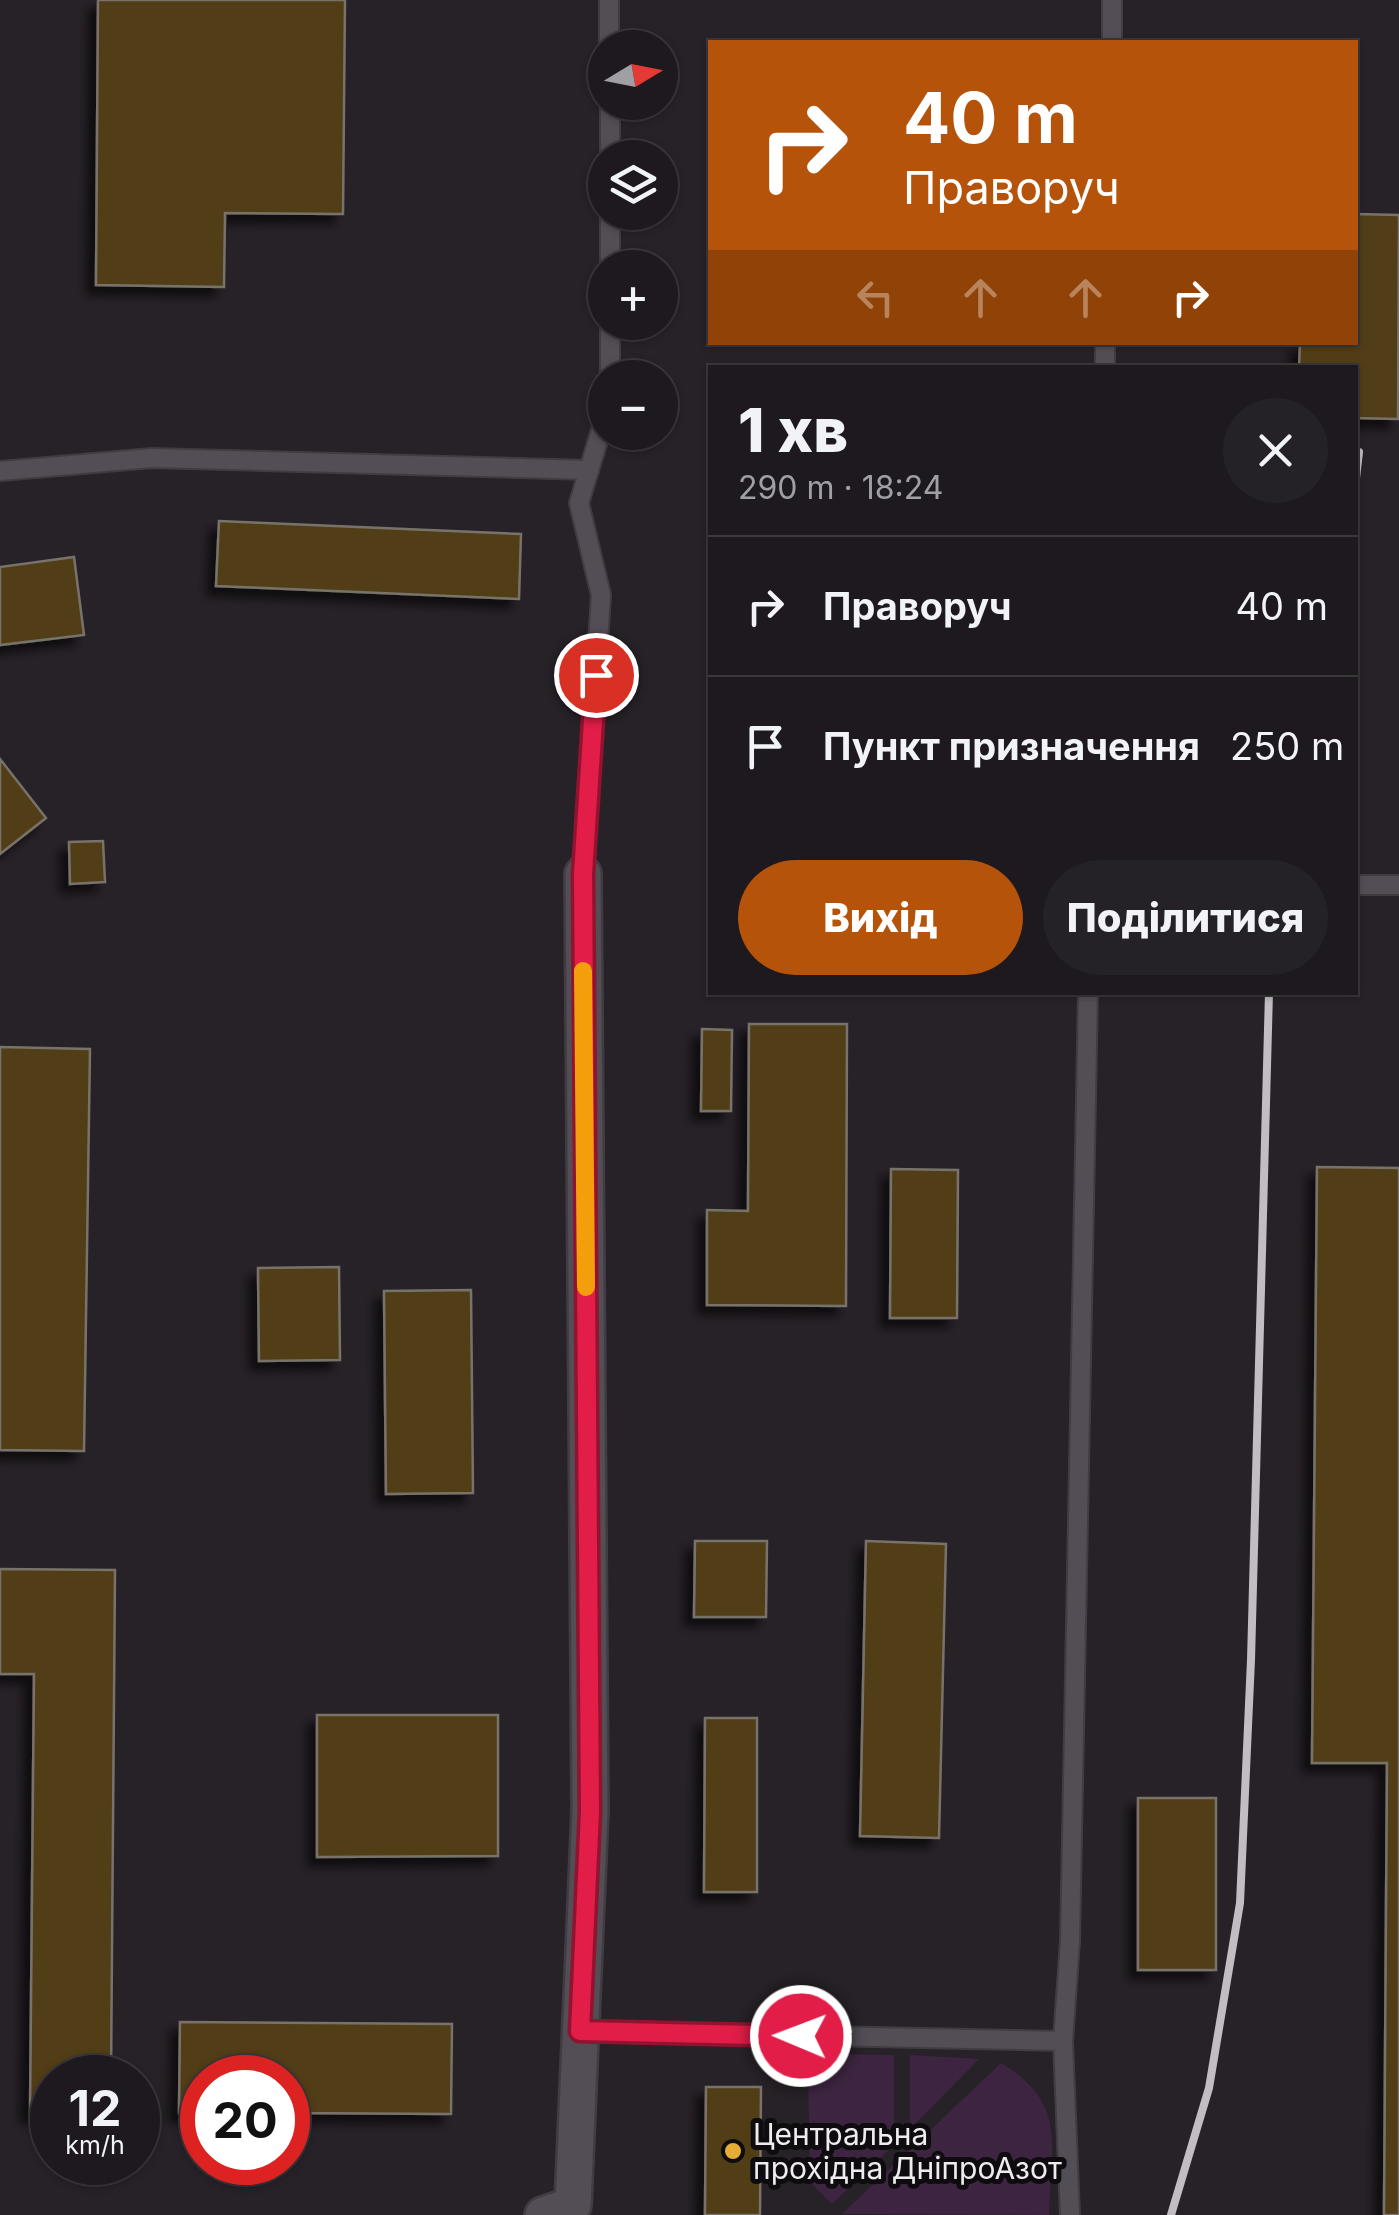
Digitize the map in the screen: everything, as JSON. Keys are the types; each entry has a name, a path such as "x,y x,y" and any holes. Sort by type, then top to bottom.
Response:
{"street":[{"path":"563,2212 580,2031 590,1811 583,874"}],"lane":[{"path":"609,0 610,30"},
{"path":"1112,0 1112,40"},
{"path":"583,874 601,595 579,504 595,450"},
{"path":"0,470 152,458 589,470"},
{"path":"1358,885 1399,886"},
{"path":"1070,2215 1063,2042 1070,1921 1088,995"},
{"path":"580,2031 1063,2042"}],"shaded area":[{"path":"825,2054 894,2055 894,2145 832,2204 810,2182 808,2066"},
{"path":"910,2055 979,2059 910,2129"},
{"path":"1001,2063 1037,2094 1046,2111 1052,2148 1049,2215 842,2214"}],"building":[{"path":"98,0 345,0 343,214 225,213 224,287 96,285"},
{"path":"1358,214 1399,215 1398,419 1358,418 1358,365 1299,365 1300,345 1358,345"},
{"path":"219,521 521,534 519,599 216,586"},
{"path":"74,557 84,635 0,645 0,567"},
{"path":"0,759 46,818 0,854"},
{"path":"103,841 105,882 70,884 69,842"},
{"path":"749,1024 847,1024 846,1306 707,1305 707,1210 748,1211"},
{"path":"702,1029 732,1030 731,1111 701,1111"},
{"path":"0,1047 90,1049 84,1451 0,1450"},
{"path":"1317,1167 1399,1168 1399,2215 1384,2215 1387,1763 1312,1763"},
{"path":"891,1169 958,1170 957,1318 890,1318"},
{"path":"339,1267 340,1360 259,1361 258,1268"},
{"path":"471,1290 473,1493 386,1494 384,1291"},
{"path":"695,1541 767,1541 766,1617 694,1617"},
{"path":"866,1541 946,1544 939,1838 860,1836"},
{"path":"0,1569 115,1570 111,2055 31,2055 34,1674 0,1674"},
{"path":"317,1715 498,1715 498,1856 317,1857"},
{"path":"705,1718 757,1718 757,1892 704,1892"},
{"path":"1138,1798 1216,1798 1216,1970 1138,1970"},
{"path":"180,2022 452,2024 451,2114 310,2113 310,2055 180,2055 179,2113"},
{"name":"Центральна прохідна ДніпроАзот","path":"706,2087 761,2087 760,2215 705,2215"}],"railway":[{"path":"1358,461 1359,452"},
{"path":"1171,2215 1209,2088 1240,1903 1251,1660 1269,995"}],"slow traffic":[{"path":"583,971 586,1287"}],"place":[{"name":"Центральна прохідна ДніпроАзот","path":"733,2151"}],"route":[{"path":"596,675 583,874 590,1811 580,2031 801,2036"}]}
